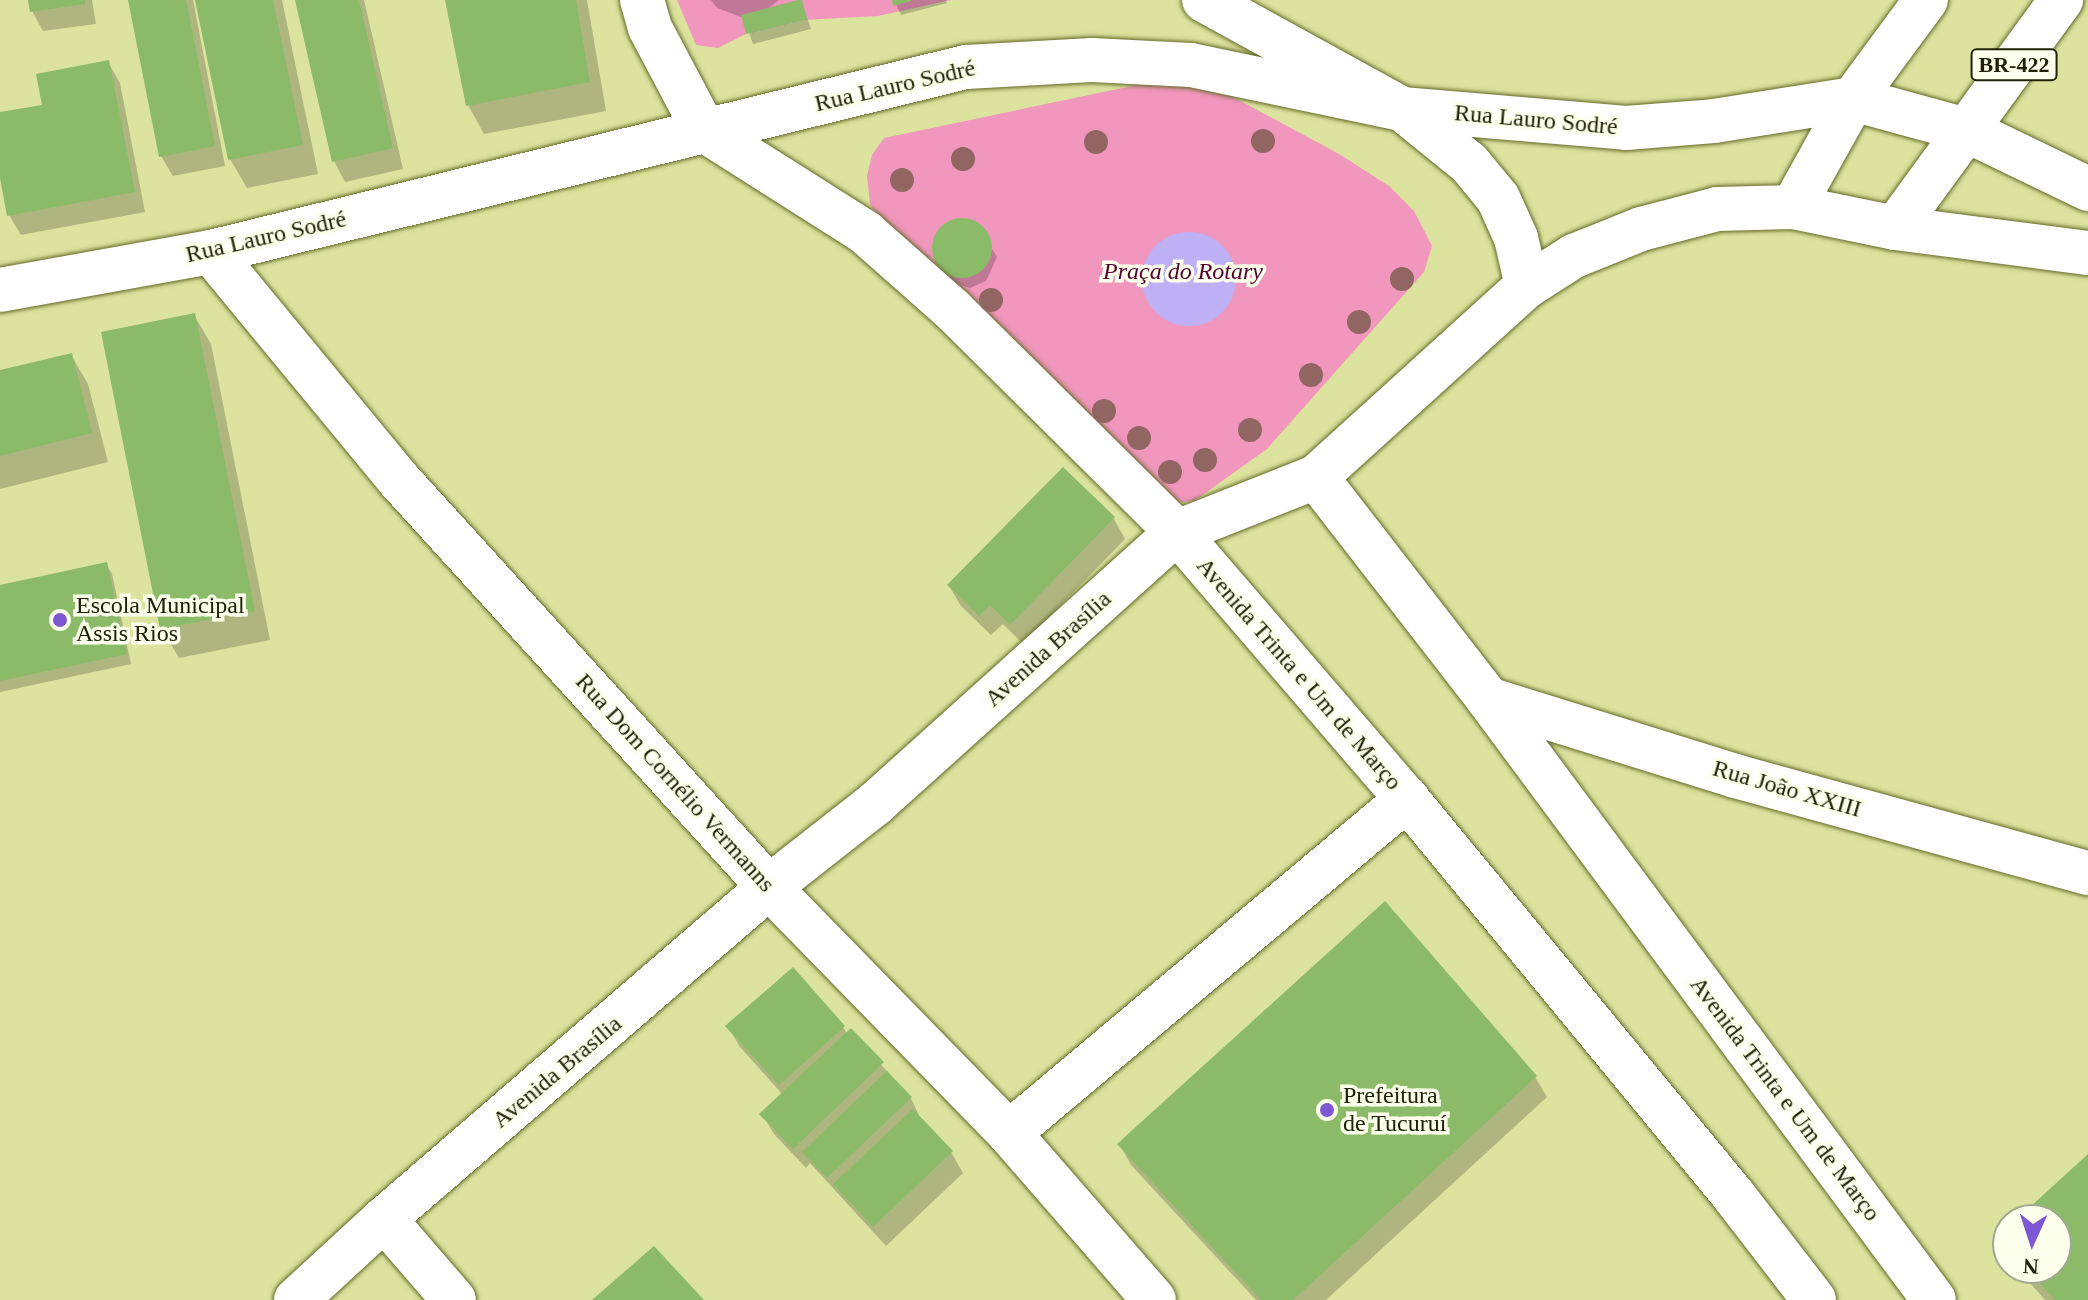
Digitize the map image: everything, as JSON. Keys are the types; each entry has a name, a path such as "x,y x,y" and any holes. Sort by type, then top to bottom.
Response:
{"street":[{"path":"642,0 650,28 704,130"},
{"path":"1204,0 1402,109 1469,163 1498,198 1516,238 1527,286"},
{"path":"1793,207 1853,99 1926,0"},
{"name":"BR-422","path":"1895,228 2061,0"},
{"name":"Rua Lauro Sodré","path":"0,290 211,252 966,67 1092,60 1191,65 1402,109 1626,128 1714,121 1853,99 1966,130 2088,189"},
{"name":"Avenida Trinta e Um de Março","path":"704,130 866,233 953,310 1177,532 1407,799 1734,1196 1814,1300"},
{"name":"Avenida Brasília","path":"296,1300 384,1219 769,887 875,804 1177,532 1316,477 1527,286 1574,256 1641,229 1717,209 1793,207 1895,228"},
{"path":"1895,228 2088,253"},
{"name":"Rua Dom Cornélio Vermanns","path":"211,252 399,480 769,887 1009,1133 1154,1300"},
{"name":"Avenida Trinta e Um de Março","path":"1316,477 1488,699 1934,1300"},
{"name":"Rua João XXIII","path":"1488,699 1735,776 2088,873"},
{"path":"1009,1133 1407,799"},
{"path":"384,1219 454,1300"}],"green space":[{"path":"677,0 951,0 878,16 802,20 746,34 718,48 696,45"},
{"name":"Praça do Rotary","path":"1156,81 1222,91 1339,154 1389,186 1414,211 1432,246 1424,272 1267,449 1194,501 1170,503 888,232 870,204 867,176 872,155 884,138"}],"shaded area":[{"path":"1189,232 1207,235 1222,246 1233,261 1236,279 1233,297 1222,312 1207,323 1189,326 1171,323 1156,312 1145,297 1142,279 1145,261 1156,246 1171,235"}],"building":[{"path":"28,0 85,0 85,4 30,12"},
{"path":"128,0 186,0 215,146 159,157"},
{"path":"195,0 273,0 303,145 228,160"},
{"path":"295,0 359,0 393,148 332,162"},
{"path":"445,0 576,0 590,82 466,106"},
{"path":"802,0 807,19 746,34 741,15"},
{"path":"892,0 911,0 911,1 893,6"},
{"path":"109,60 135,192 7,216 0,178 0,112 42,105 36,74"},
{"path":"962,218 973,220 983,227 990,237 990,259 983,269 973,276 962,278 951,276 941,269 934,259 932,248 934,237 941,227 951,220"},
{"path":"195,313 255,611 160,629 101,332"},
{"path":"72,353 92,433 0,456 0,370"},
{"path":"1063,467 1115,517 1010,625 990,605 979,616 947,585"},
{"name":"Escola Municipal Assis Rios","path":"107,562 127,654 0,681 0,585"},
{"name":"Prefeitura de Tucuruí","path":"1385,901 1537,1076 1293,1300 1261,1300 1117,1144"},
{"path":"793,967 845,1026 779,1085 725,1026"},
{"path":"851,1028 884,1062 793,1149 759,1114"},
{"path":"887,1071 912,1097 827,1178 802,1152"},
{"path":"913,1109 953,1151 873,1227 833,1184"},
{"path":"2088,1154 2088,1300 2055,1300 2040,1284 2072,1284 2072,1204 2033,1204"},
{"path":"654,1246 704,1300 592,1300"}],"place":[{"name":"Escola Municipal Assis Rios","path":"60,620"},
{"name":"Prefeitura de Tucuruí","path":"1327,1110"}]}
